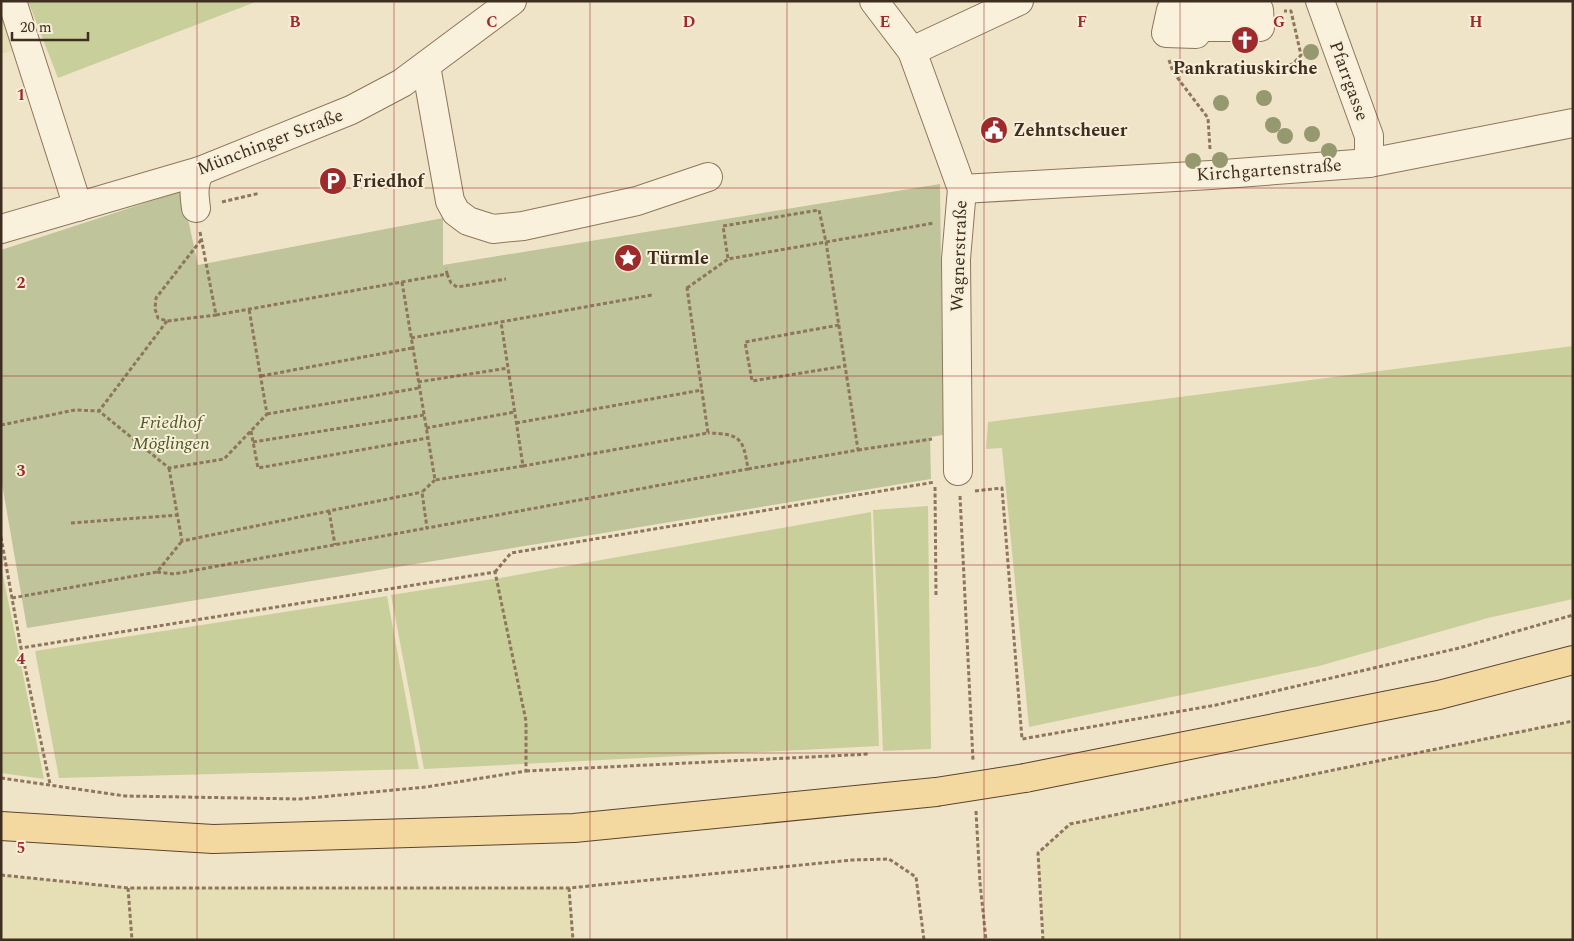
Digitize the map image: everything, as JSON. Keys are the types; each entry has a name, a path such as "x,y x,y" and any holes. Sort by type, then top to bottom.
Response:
{"main road":[{"path":"1,826 213,839 564,828 936,792 1025,778 1438,695 1573,660"}],"street":[{"path":"12,1 78,207"},
{"name":"Münchinger Straße","path":"1,230 200,171 351,110 386,92 426,66 512,1"},
{"name":"Wagnerstraße","path":"874,1 912,51 962,188 956,260 947,480"},
{"path":"912,51 1019,1"},
{"name":"Pfarrgasse","path":"1320,1 1369,136 1369,163"},
{"path":"426,66 450,201 456,212 468,221 485,228 523,226 637,201 708,177"},
{"name":"Kirchgartenstraße","path":"962,188 1211,175 1369,163 1573,123"},
{"path":"196,208 195,180 200,171"}],"path":[{"path":"1168,35 1167,54 1173,72 1208,118 1211,175"},
{"path":"216,316 196,208 260,193"},
{"path":"728,259 723,226 819,210 826,242 858,450"},
{"path":"708,433 685,288 728,259 959,219"},
{"path":"202,240 156,298 155,309 158,318 167,322 216,316 447,274"},
{"path":"446,268 451,283 457,287 506,279"},
{"path":"402,282 435,480"},
{"path":"411,338 652,294"},
{"path":"249,310 267,414"},
{"path":"99,411 167,322"},
{"path":"501,322 523,466"},
{"path":"839,325 745,342 752,381 845,366"},
{"path":"260,376 412,348"},
{"path":"418,382 508,368"},
{"path":"169,468 224,459 267,414 419,388"},
{"path":"516,423 702,390"},
{"path":"1,425 75,410 99,411 169,468 182,541"},
{"path":"426,428 515,412"},
{"path":"253,442 424,415"},
{"path":"251,431 258,468 428,438"},
{"path":"156,572 182,541 422,492 435,480 708,433 728,433 739,439 744,446 748,469"},
{"path":"12,598 156,572 174,574 858,450 935,439 935,448"},
{"path":"936,594 947,480"},
{"path":"947,480 973,764"},
{"path":"21,648 494,572 511,553 947,480 1002,488 1022,739 1216,705 1459,648 1573,616"},
{"path":"422,492 427,528"},
{"path":"329,511 335,544"},
{"path":"71,523 178,515"},
{"path":"1,537 21,648 50,784"},
{"path":"494,572 526,721 526,771"},
{"path":"1043,940 1038,853 1070,824 1573,721"},
{"path":"1,778 125,796 299,799 426,787 526,771 870,754"},
{"path":"975,804 986,940"},
{"path":"1,875 128,888 569,888 852,860 889,859 916,877 924,940"},
{"path":"128,888 132,940"},
{"path":"569,888 573,940"}],"shaded area":[{"path":"1,16 13,51 1,54"},
{"path":"1573,721 1573,940 1043,940 1038,853 1070,824"},
{"path":"1,875 128,888 569,888 573,940 1,940"}],"green space":[{"path":"28,1 258,1 58,78"},
{"name":"Friedhof Möglingen","path":"940,184 943,435 930,437 931,479 27,628 1,478 1,250 182,191 198,265 443,218 443,265"},
{"path":"1573,346 1573,599 1488,618 1319,666 1029,727 1002,448 986,449 988,422"},
{"path":"928,506 931,749 883,751 873,510"},
{"path":"871,512 879,746 424,769 391,595 511,576"},
{"path":"1,565 44,779 1,773"},
{"path":"387,596 419,769 59,778 35,651"}],"place":[{"name":"Pankratiuskirche","path":"1245,40"},
{"name":"Zehntscheuer","path":"994,130"},
{"name":"Friedhof","path":"333,181"},
{"name":"Türmle","path":"628,258"}]}
